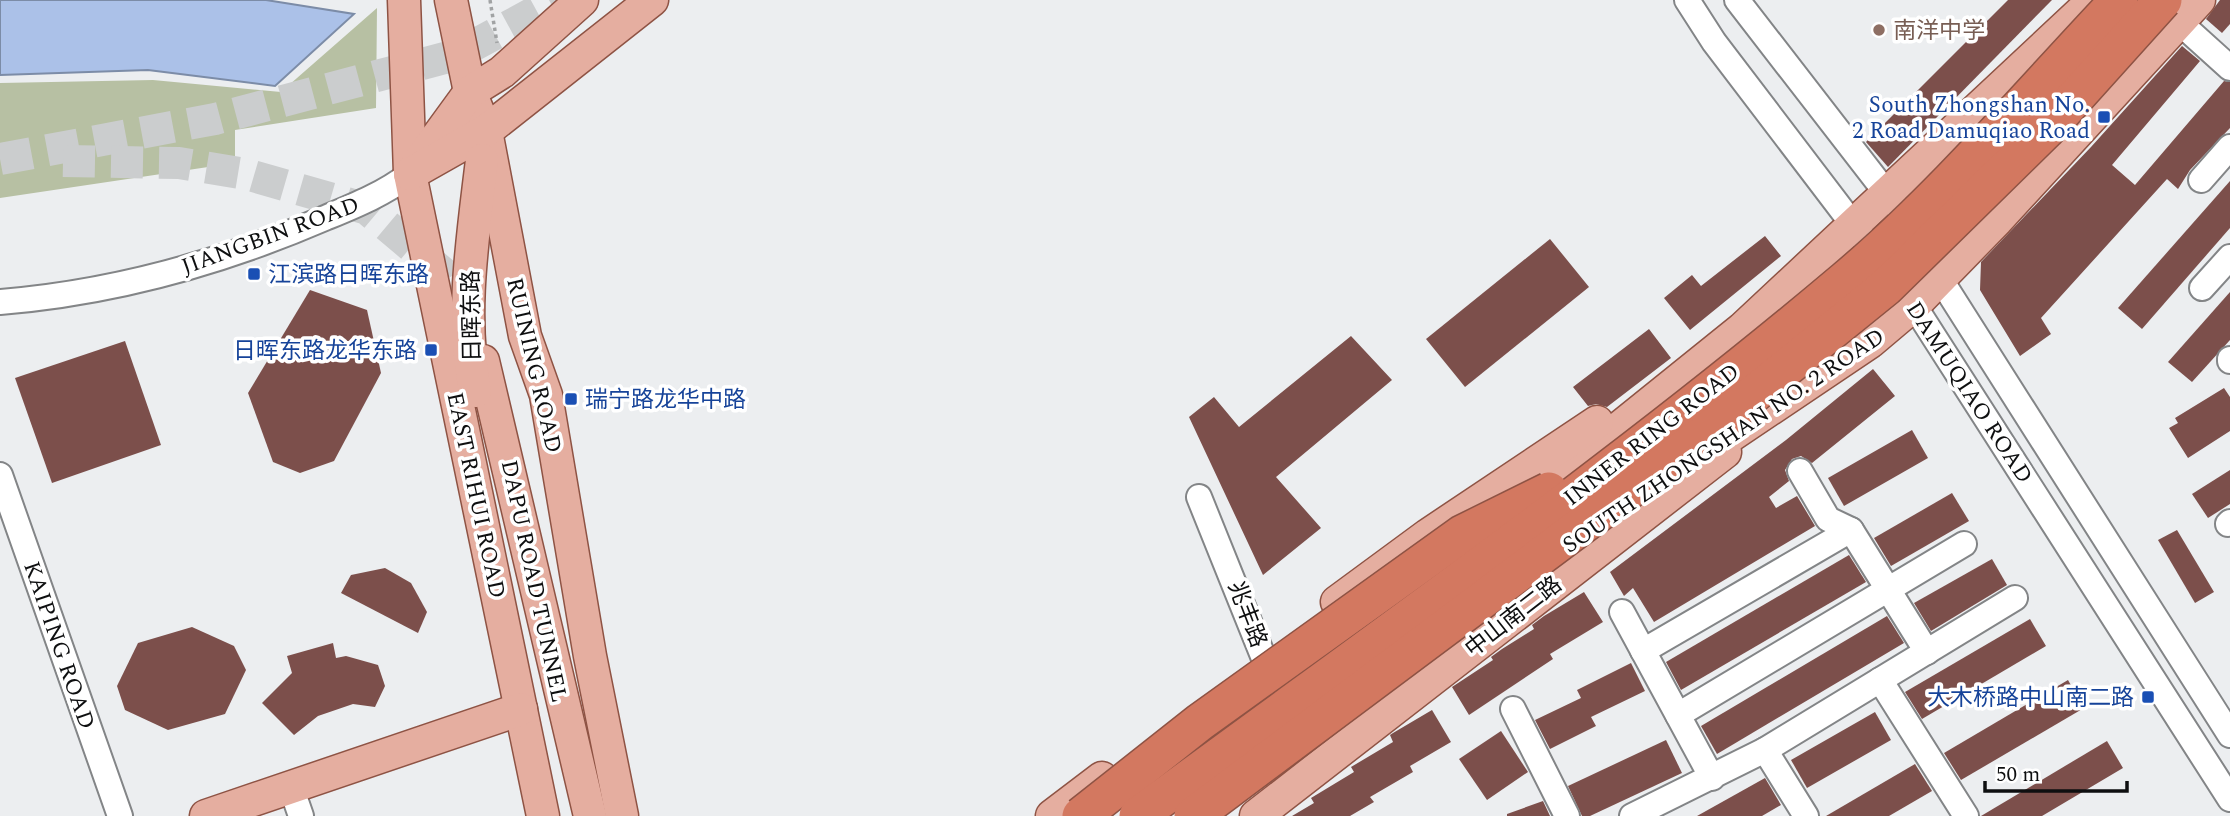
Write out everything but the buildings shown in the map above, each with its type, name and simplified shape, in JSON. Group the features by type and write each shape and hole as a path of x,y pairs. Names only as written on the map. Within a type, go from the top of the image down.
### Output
{"highway":[{"name":"INNER RING ROAD","path":"1192,816 1648,458 1915,215 2119,0"},
{"name":"INNER RING ROAD","path":"1138,816 1648,458 1886,287 2046,130 2180,7"},
{"path":"1081,816 1200,722 1462,534 1648,458"},
{"path":"1227,816 1461,640 1648,458"}],"main road":[{"path":"404,0 410,174"},
{"name":"RUINING ROAD","path":"451,0 470,92 486,131 525,336 546,395 590,656 622,816"},
{"path":"410,174 470,92 502,72 582,0"},
{"path":"410,174 486,131 652,0"},
{"path":"1105,816 1455,561 1742,329 2094,0"},
{"name":"SOUTH ZHONGSHAN NO. 2 ROAD","path":"1192,816 1368,675 1564,549 1870,342 1939,278 2180,7"},
{"name":"日晖东路","path":"486,131 468,278 469,359 534,677 522,709"},
{"name":"EAST RIHUI ROAD","path":"410,174 544,816"},
{"name":"日晖东路","path":"476,209 484,254 525,336"},
{"path":"1052,816 1428,535 1680,365 1742,329"},
{"name":"中山南二路","path":"1256,816 1870,342"},
{"name":"DAPU ROAD TUNNEL","path":"480,347 590,816"},
{"path":"206,816 296,802 522,709"}],"street":[{"name":"DAMUQIAO ROAD","path":"1687,0 1714,42 1914,304 2230,799"},
{"name":"DAMUQIAO ROAD","path":"1737,0 1889,192 1939,278 2230,736"},
{"path":"2180,7 2230,68"},
{"path":"2201,180 2230,147"},
{"name":"JIANGBIN ROAD","path":"0,302 138,280 209,260 324,219 394,187 410,174"},
{"path":"2203,288 2230,257"},
{"path":"1800,471 1828,519 1851,530 1927,652"},
{"name":"KAIPING ROAD","path":"0,475 120,816"},
{"name":"兆丰路","path":"1199,497 1263,656 1302,729"},
{"path":"1643,651 1851,530"},
{"path":"1678,715 1890,591 1964,544"},
{"path":"1632,816 1765,750 2015,598"},
{"path":"1622,612 1712,778"},
{"path":"1880,680 1966,816"},
{"path":"1513,709 1567,816"},
{"path":"1765,750 1806,816"}],"green space":[{"path":"377,8 376,108 235,130 235,163 0,198 0,83 153,80 281,92"}],"water":[{"path":"0,0 266,0 354,14 275,86 148,70 0,75"}],"tunnel":[{"path":"0,159 215,119 456,55 557,0"},
{"path":"63,161 179,163 246,174 367,209 442,272 473,333"}],"place":[{"name":"南洋中学","path":"1879,30"},
{"name":"South Zhongshan No. 2 Road Damuqiao Road","path":"2104,117"},
{"name":"江滨路日晖东路","path":"254,274"},
{"name":"日晖东路龙华东路","path":"431,350"},
{"name":"瑞宁路龙华中路","path":"571,399"},
{"name":"大木桥路中山南二路","path":"2148,697"}]}
